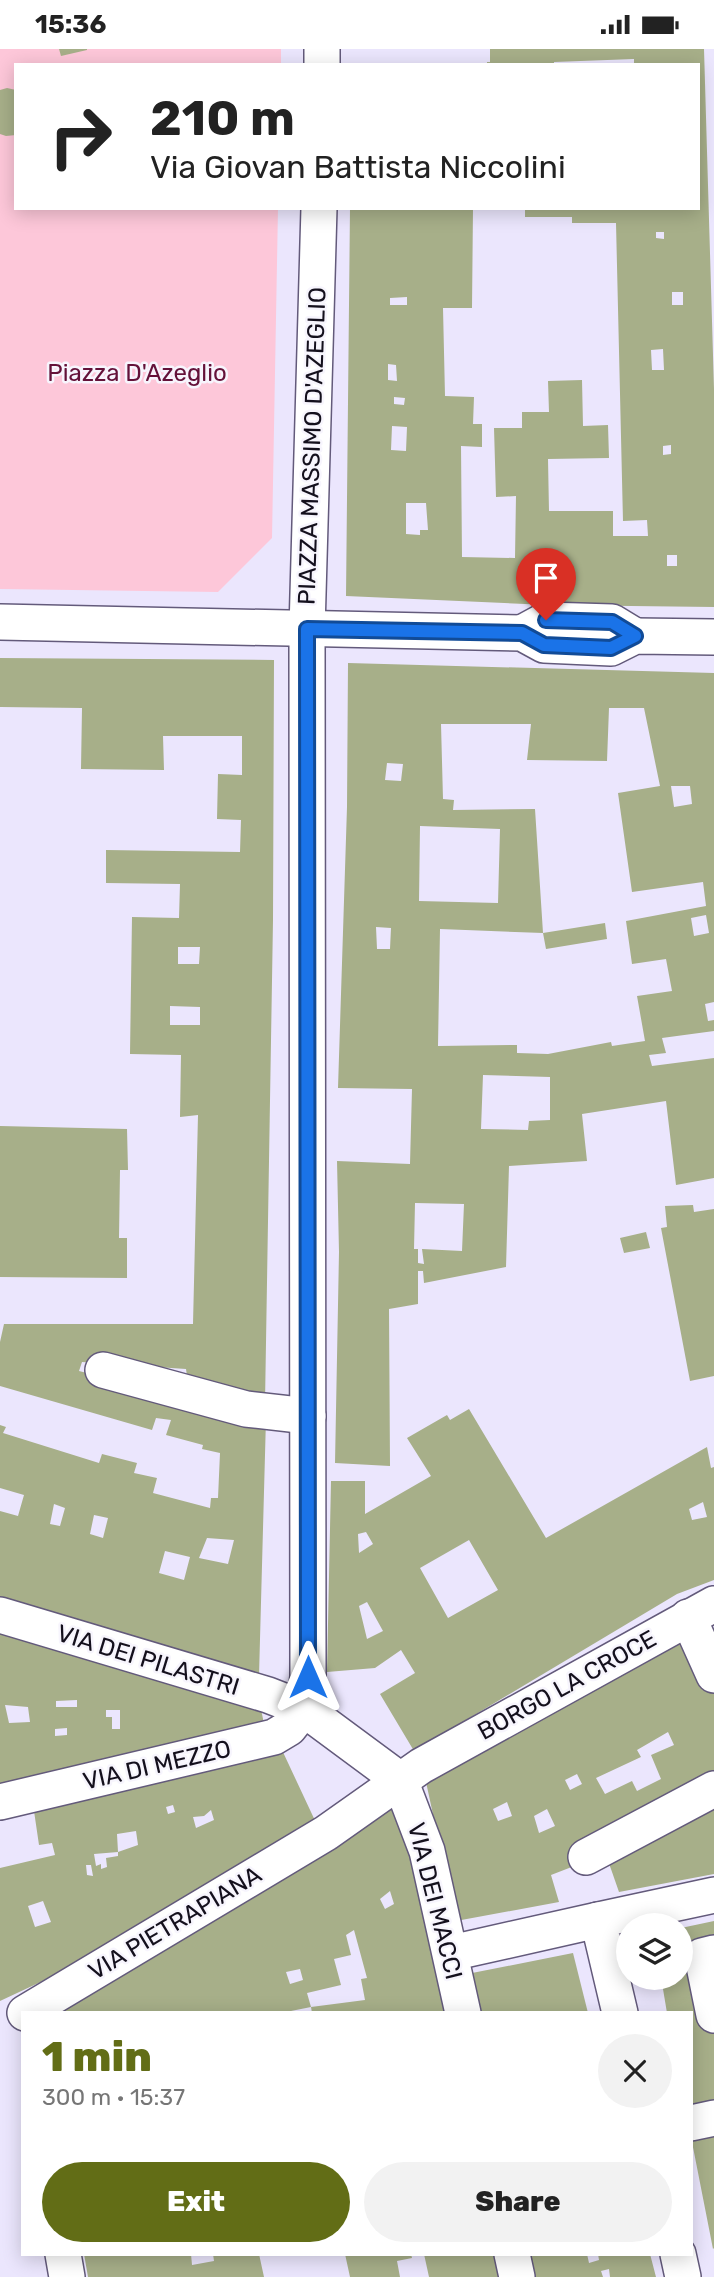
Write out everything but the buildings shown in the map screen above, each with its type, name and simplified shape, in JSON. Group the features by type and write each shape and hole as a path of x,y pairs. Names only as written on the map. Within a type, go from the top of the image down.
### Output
{"street":[{"name":"PIAZZA MASSIMO D'AZEGLIO","path":"0,622 307,629 319,210"},
{"path":"306,1693 307,629 522,633 544,645 611,648 635,636 714,637"},
{"path":"103,1370 246,1409 308,1416"},
{"path":"701,1611 714,1675"},
{"name":"BORGO LA CROCE","path":"326,1833 408,1779 701,1611"},
{"name":"VIA DEI PILASTRI","path":"0,1615 268,1695 306,1693 408,1779"},
{"name":"VIA DI MEZZO","path":"0,1803 274,1737 289,1728 306,1693"},
{"name":"VIA DEI MACCI","path":"408,1779 463,2011"},
{"path":"586,1857 714,1789"},
{"name":"VIA PIETRAPIANA","path":"31,2011 326,1833"},
{"path":"451,1953 714,1895"},
{"path":"598,1920 620,2011"},
{"path":"714,1954 702,1956 714,2015"},
{"path":"693,2123 714,2118"},
{"path":"63,2256 67,2277"},
{"path":"512,2256 517,2277"},
{"path":"678,2256 683,2277"}],"green space":[{"name":"Piazza D'Azeglio","path":"0,49 281,49 281,63 14,63 14,210 278,210 272,538 218,592 0,589"}],"route":[{"path":"308,1677 307,629 522,633 544,645 611,648 635,636 612,622 546,620"}]}
